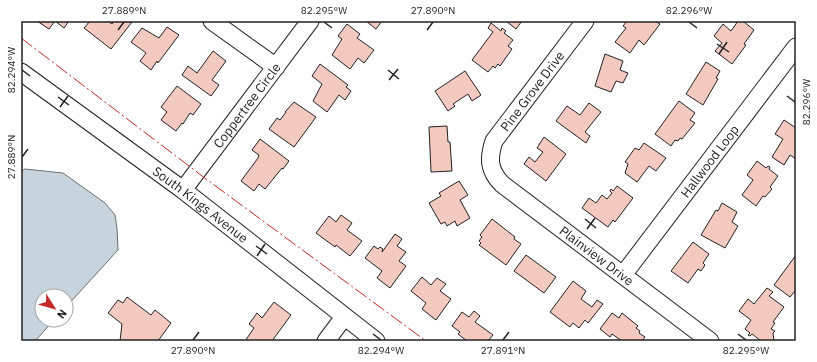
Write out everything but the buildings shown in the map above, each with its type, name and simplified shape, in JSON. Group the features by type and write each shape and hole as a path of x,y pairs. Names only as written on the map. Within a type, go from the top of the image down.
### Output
{"street":[{"path":"212,21 276,67"},
{"name":"Coppertree Circle","path":"183,190 310,21"},
{"name":"Pine Grove Drive","path":"490,165 491,151 494,141 585,21"},
{"name":"Hallwood Loop","path":"623,275 796,46"},
{"name":"South Kings Avenue","path":"21,72 183,190 376,341"},
{"name":"Plainview Drive","path":"490,165 492,173 502,184 710,341"},
{"path":"326,341 344,317"}],"shaded area":[{"path":"25,169 63,173 105,203 115,215 117,228 118,250 74,298 74,288 34,288 34,328 47,328 35,341 21,341 21,171"}],"power":[{"path":"21,38 206,179 426,341"}]}
